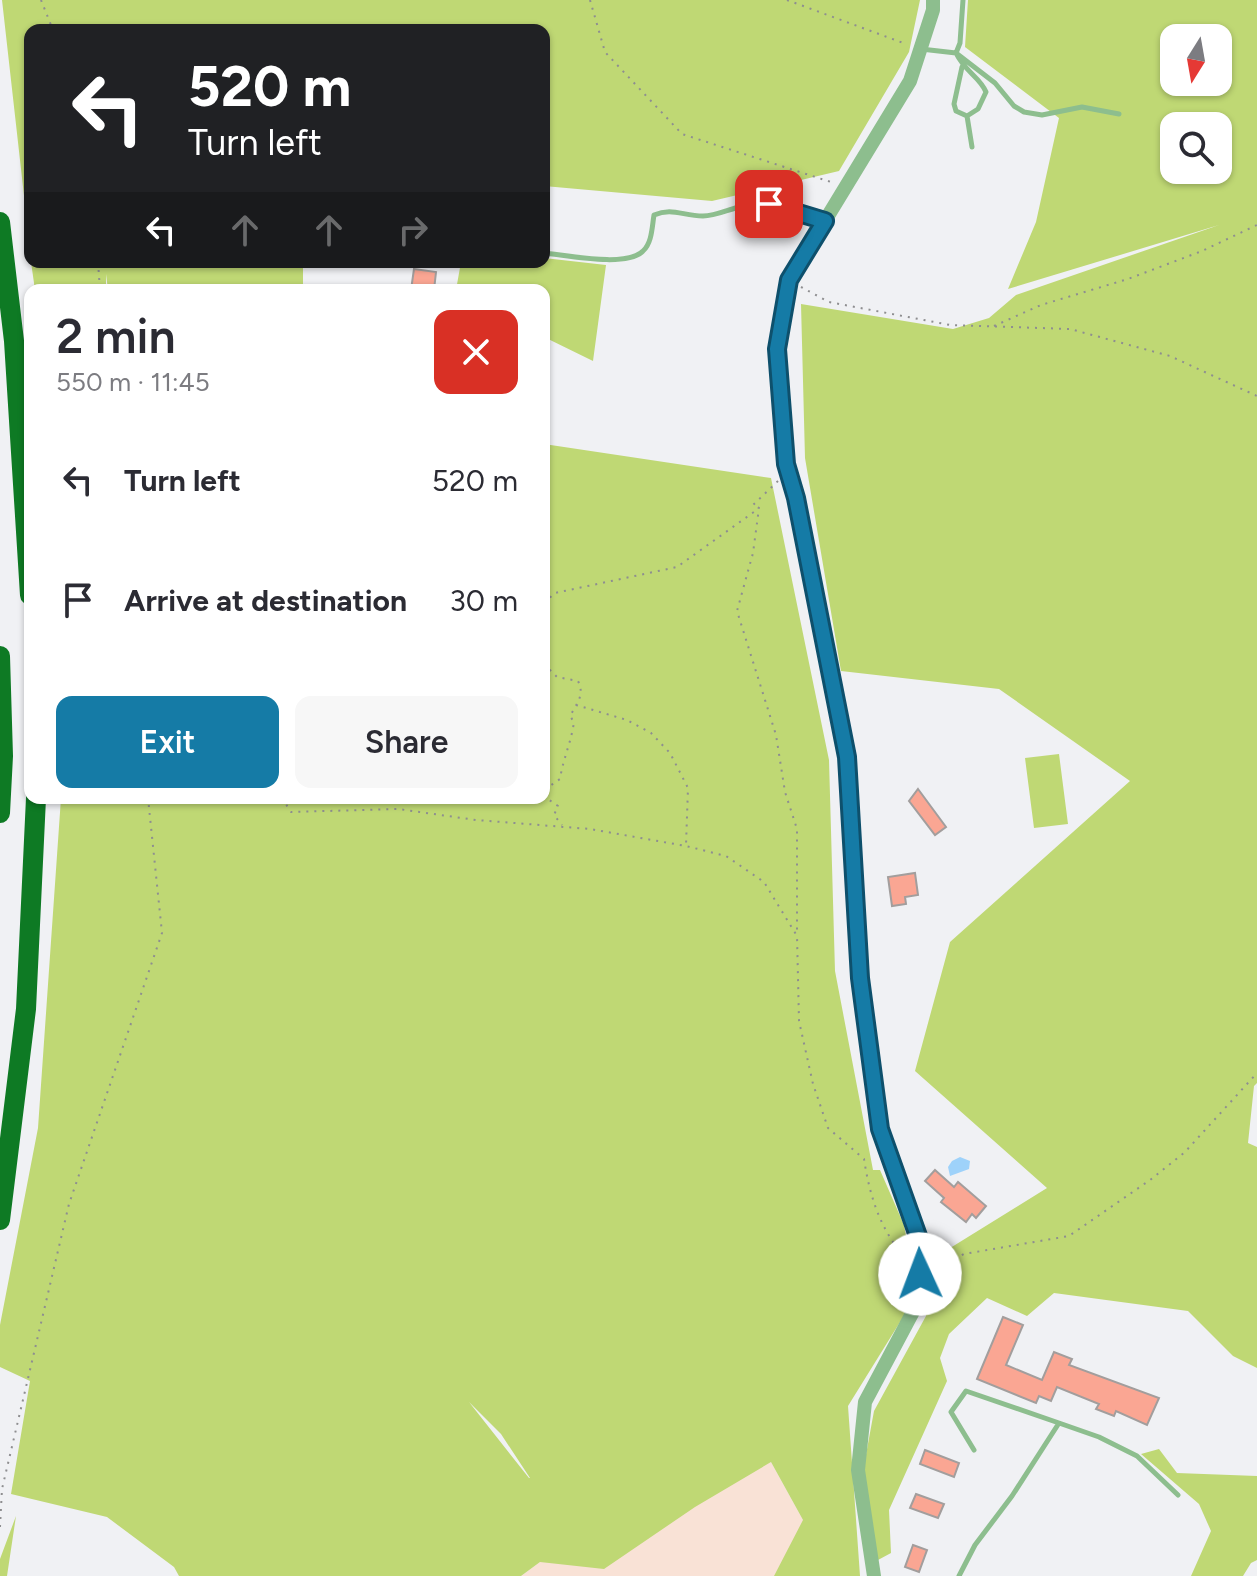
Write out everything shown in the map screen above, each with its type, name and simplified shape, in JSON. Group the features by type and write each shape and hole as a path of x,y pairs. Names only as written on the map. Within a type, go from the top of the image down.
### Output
{"highway":[{"path":"0,222 14,341 24,500"},
{"path":"0,656 3,756 0,813"},
{"path":"0,1220 26,1009 36,804"}],"street":[{"path":"874,1576 858,1470 865,1402 915,1308 923,1250 880,1129 860,978 847,757 796,498 786,464 777,349 789,280 910,81 933,10 933,0"}],"lane":[{"path":"963,0 960,43 956,53 962,67 983,84 986,92 978,109 967,116"},
{"path":"920,49 956,53 995,83 1014,106 1024,112 1042,115 1082,107 1119,114"},
{"path":"962,67 954,104 956,111 967,116"},
{"path":"967,116 972,147"},
{"path":"550,254 618,260 633,258 644,251 650,239 654,215 667,210 707,216 735,208 769,204 825,221"},
{"path":"974,1450 951,1412 966,1391 1099,1437 1137,1456 1178,1495"},
{"path":"959,1576 975,1545 1012,1496 1059,1423"}],"path":[{"path":"41,0 51,24"},
{"path":"590,0 605,52 682,134 846,186"},
{"path":"787,0 920,49"},
{"path":"993,327 1041,305 1128,279 1202,251 1257,225"},
{"path":"789,280 829,302 950,325 1070,329 1170,356 1257,396"},
{"path":"759,508 753,505 773,484"},
{"path":"759,508 753,553 737,611 776,735 785,792 797,829 799,1021 813,1084 828,1128 864,1159 869,1195 891,1243 919,1277 964,1254 1069,1236 1185,1152 1257,1073"},
{"path":"550,598 555,593 677,567 759,508"},
{"path":"550,670 557,677 578,681 582,689 580,700 570,716 574,722 571,745 564,754 560,779 550,786"},
{"path":"576,705 627,720 651,733 670,753 688,788 686,846"},
{"path":"550,800 558,806 554,815 564,827"},
{"path":"0,1527 2,1489 69,1204 162,933 149,804"},
{"path":"286,804 291,812 398,809 476,820 564,827 686,846 726,856 764,882 797,936"}],"shaded area":[{"path":"771,1462 803,1520 812,1576 521,1576 540,1562"}],"green space":[{"path":"2,0 920,0 909,52 839,171 712,201 550,187 550,24 24,24 24,196"},
{"path":"968,0 1257,0 1257,1083 1254,1086 1248,1143 1257,1147 1257,1368 1233,1356 1188,1311 1054,1293 1027,1316 987,1298 949,1334 940,1358 947,1381 889,1510 891,1553 878,1560 863,1471 874,1411 926,1316 934,1258 1047,1188 915,1071 950,942 1130,781 999,689 841,671 805,458 801,304 953,329 989,318 1016,295 1219,225 1008,289 1036,222 1059,118 965,47"},
{"path":"550,259 606,265 593,361 550,340 550,284 457,284 460,268 550,268"},
{"path":"32,268 303,268 303,284 107,284 106,274 106,284 34,284"},
{"path":"550,445 771,478 829,760 835,971 873,1170 880,1170 904,1225 913,1274 905,1314 848,1406 860,1576 774,1576 803,1520 771,1462 695,1507 604,1569 540,1562 521,1576 179,1576 174,1567 107,1517 11,1494 30,1381 0,1367 0,1325 38,1128 61,804 550,804","holes":["469,1402 501,1434 529,1478"]},
{"path":"1059,754 1068,824 1034,828 1025,758"},
{"path":"1159,1449 1177,1473 1257,1476 1257,1560 1251,1563 1243,1576 1191,1576 1211,1531 1199,1504 1141,1454"},
{"path":"16,1516 7,1576 0,1576 0,1559"}],"water":[{"path":"960,1157 970,1161 969,1169 950,1176 948,1167"}],"building":[{"path":"414,269 436,272 435,284 412,284"},
{"path":"918,789 946,827 935,835 909,801"},
{"path":"915,873 918,895 905,897 906,904 892,906 888,877"},
{"path":"935,1170 954,1187 958,1182 986,1206 976,1218 972,1214 966,1222 941,1202 944,1198 925,1181"},
{"path":"1003,1317 1023,1325 1006,1365 1042,1380 1054,1352 1072,1359 1069,1365 1159,1398 1147,1425 1116,1411 1114,1416 1096,1409 1099,1404 1057,1387 1051,1401 1039,1396 1036,1403 977,1379"},
{"path":"925,1450 959,1463 954,1477 920,1464"},
{"path":"916,1494 944,1504 938,1518 910,1508"},
{"path":"913,1545 927,1550 919,1572 905,1567"}],"route":[{"path":"769,204 825,221 789,280 777,349 786,464 796,498 847,757 860,978 880,1129 923,1250 920,1274"}]}
